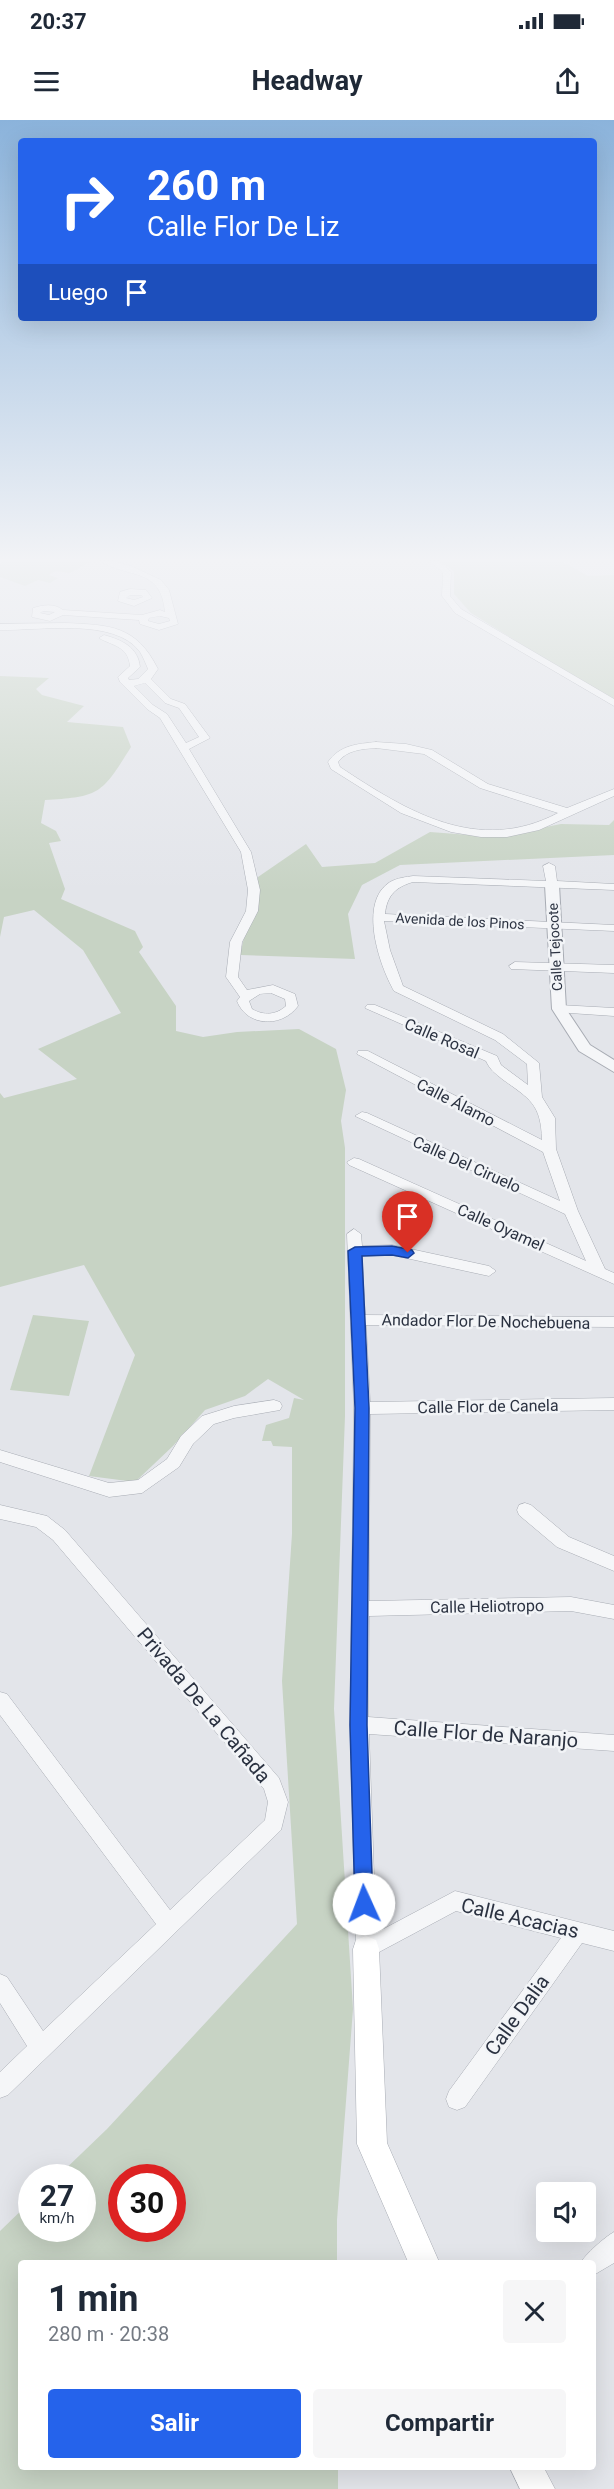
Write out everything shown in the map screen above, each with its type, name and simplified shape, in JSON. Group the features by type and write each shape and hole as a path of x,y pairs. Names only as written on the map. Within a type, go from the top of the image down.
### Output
{"main road":[{"path":"366,1949 372,2144 423,2260"},
{"path":"527,2470 538,2489"}],"street":[{"path":"129,672 123,676 125,682 150,707 164,716 246,852 254,890 252,911 236,942 232,977 246,997"},
{"path":"125,682 135,684 147,680 152,672"},
{"path":"560,672 614,704"},
{"path":"147,680 168,701 182,706 205,738 184,748"},
{"path":"150,707 168,701"},
{"path":"164,716 168,701"},
{"path":"568,812 482,785 433,755 410,747 350,748 336,755 333,762 336,769 394,806 425,821 459,831 493,834 524,831 544,824 614,792"},
{"name":"Calle Tejocote","path":"549,866 559,1009"},
{"path":"552,885 412,879 392,885 381,900 378,917 384,953 398,988 499,1037 533,1063 535,1097 548,1118 549,1149 571,1211 598,1270"},
{"name":"Calle Tejocote","path":"552,885 614,887"},
{"name":"Avenida de los Pinos","path":"378,917 614,928"},
{"path":"515,966 614,969"},
{"name":"Calle Rosal","path":"371,1008 492,1059 495,1067 535,1097"},
{"path":"559,1009 614,1012"},
{"path":"559,1009 584,1048 614,1066"},
{"name":"Calle Álamo","path":"363,1054 549,1149"},
{"name":"Calle Del Ciruelo","path":"362,1116 571,1211"},
{"name":"Calle Oyamel","path":"354,1162 614,1279"},
{"path":"366,1949 359,1725 362,1408 355,1243 489,1271"},
{"name":"Andador Flor De Nochebuena","path":"358,1320 614,1322"},
{"name":"Calle Flor de Canela","path":"362,1408 614,1404"},
{"path":"0,1456 109,1490 142,1486 173,1463 187,1440 208,1420 234,1412 274,1406"},
{"path":"525,1510 562,1542 614,1564"},
{"name":"Privada De La Cañada","path":"0,1512 41,1521 59,1535 272,1784 279,1802 274,1824 0,2087"},
{"name":"Calle Heliotropo","path":"360,1609 571,1604 614,1612"},
{"path":"0,1700 169,1925"},
{"name":"Calle Flor de Naranjo","path":"359,1725 614,1743"},
{"name":"Calle Acacias","path":"366,1949 455,1901 614,1941"},
{"name":"Calle Dalia","path":"457,2099 577,1932"},
{"path":"0,1984 40,2047"}],"green space":[{"path":"565,672 614,672 614,702"},
{"path":"0,676 49,678 36,689 42,695 84,706 67,722 123,727 131,747 106,783 89,794 45,800 41,823 56,831 61,841 49,843 65,889 61,899 135,931 143,947 139,952 176,1006 176,1031 203,1037 237,1032 299,1029 336,1049 346,1090 341,1121 345,1148 345,1416 334,1709 353,2009 337,2220 337,2260 18,2260 18,2470 338,2470 338,2489 0,2489 0,2231 18,2214 18,2242 96,2242 96,2164 71,2164 107,2129 297,1924 282,1681 292,1534 292,1447 273,1446 271,1441 262,1441 266,1425 289,1418 294,1398 304,1400 268,1379 245,1396 205,1410 173,1446 135,1482 89,1476 135,1355 84,1265 0,1287 0,1093 4,1098 77,1079 38,1049 121,1013 83,950 34,910 4,917 0,937"},
{"path":"614,820 614,855 400,865 362,885 348,914 355,959 240,955 244,938 257,913 258,877 306,844 322,867 375,863 430,832 496,837 561,824 609,825"},
{"path":"33,1315 89,1321 69,1396 10,1390"}],"route":[{"path":"364,1904 359,1725 362,1408 355,1251 392,1250 408,1253"}]}
